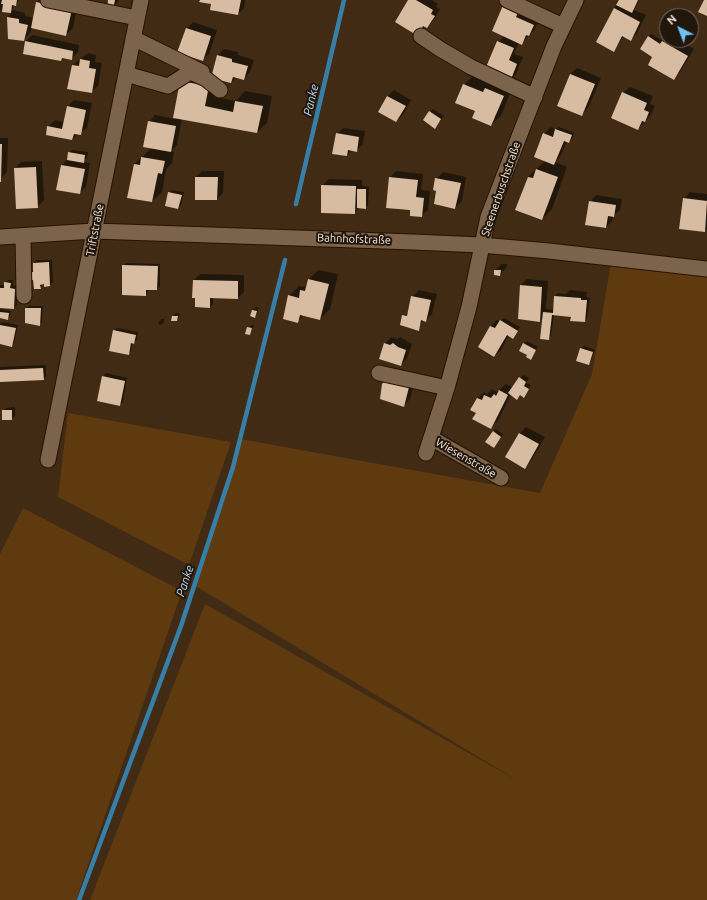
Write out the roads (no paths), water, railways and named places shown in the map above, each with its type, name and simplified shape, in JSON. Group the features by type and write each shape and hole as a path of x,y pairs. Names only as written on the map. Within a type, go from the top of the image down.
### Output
{"street":[{"path":"48,0 137,18"},
{"name":"Triftstraße","path":"48,460 141,0"},
{"path":"508,0 563,26"},
{"name":"Steenerbuschstraße","path":"426,453 447,388 469,307 488,217 534,97 563,26 576,0"},
{"path":"421,36 440,49 477,70 534,97"},
{"path":"133,38 204,72"},
{"path":"126,74 168,86 190,72 206,80 220,90"},
{"name":"Bahnhofstraße","path":"0,237 94,231 270,236 481,245 644,261 707,269"},
{"path":"23,236 24,296"},
{"path":"379,373 447,388"},
{"name":"Wiesenstraße","path":"431,438 501,478"}],"waterway":[{"name":"Panke","path":"296,204 344,0"},
{"name":"Panke","path":"79,900 181,626 233,467 285,260"}]}
